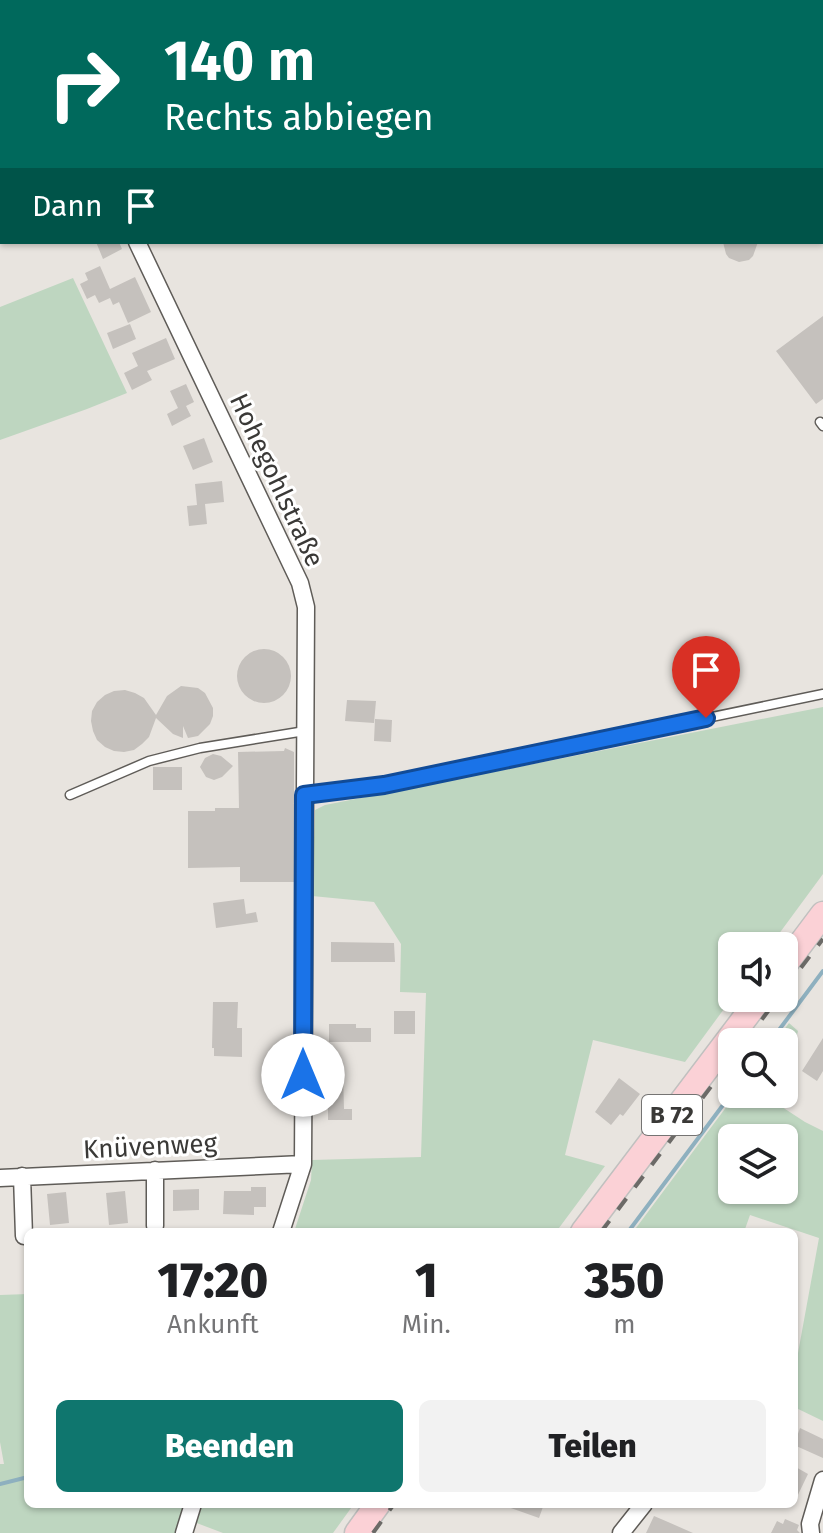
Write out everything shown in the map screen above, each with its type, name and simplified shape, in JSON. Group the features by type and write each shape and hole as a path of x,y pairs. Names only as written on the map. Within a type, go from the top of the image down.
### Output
{"main road":[{"path":"798,947 823,914"},
{"name":"B 72","path":"586,1228 749,1012"},
{"path":"357,1533 375,1508"}],"street":[{"name":"Hohegohlstraße","path":"138,244 300,583 306,607 303,1164 282,1228"},
{"name":"Knüvenweg","path":"0,1178 303,1164"},
{"path":"155,1170 155,1226"},
{"path":"22,1176 24,1236"},
{"path":"811,1533 810,1524 823,1480"},
{"path":"184,1533 192,1508"},
{"path":"621,1533 641,1508"}],"lane":[{"path":"304,795 384,785 823,694"},
{"path":"70,795 149,761 200,748 305,731"}],"green space":[{"path":"73,278 127,393 0,440 0,307"},
{"path":"823,707 823,874 780,932 718,932 718,1012 722,1012 685,1062 593,1040 565,1155 605,1166 559,1228 295,1228 311,1180 312,1160 421,1157 426,993 400,992 401,944 374,902 312,896 315,810 325,805"},
{"path":"726,1108 784,1108 823,1131 823,1421 798,1409 798,1353 819,1238 798,1231 798,1228 750,1215 745,1228 636,1228"},
{"path":"24,1294 24,1508 184,1508 177,1533 0,1533 0,1464 4,1464 0,1442 0,1295"},
{"path":"199,1508 351,1508 333,1533 223,1533 194,1522"}],"building":[{"path":"97,244 120,244 122,249 103,259"},
{"path":"724,244 757,244 749,260 739,262 726,254"},
{"path":"100,266 110,289 135,277 151,312 128,323 119,302 113,305 110,298 99,303 95,295 87,299 80,284 88,280 85,273"},
{"path":"823,316 823,399 816,404 776,351"},
{"path":"130,324 136,339 113,349 107,333"},
{"path":"166,338 175,359 147,371 152,380 132,390 124,373 138,366 132,353"},
{"path":"186,384 194,402 186,406 191,416 172,426 167,414 178,408 170,391"},
{"path":"204,438 213,462 193,470 183,446"},
{"path":"222,481 224,502 205,504 207,524 189,526 187,506 197,505 195,484"},
{"path":"264,649 283,657 291,676 283,695 264,703 245,695 237,676 245,657"},
{"path":"181,686 198,688 205,693 213,708 210,724 198,736 188,738 183,726 183,738 173,734 156,718 149,737 134,750 114,751 97,740 91,721 92,711 105,695 125,690 135,693 144,698 156,715 167,696"},
{"path":"347,700 376,701 374,723 345,721"},
{"path":"375,719 392,720 391,742 374,741"},
{"path":"285,748 294,752 294,882 240,882 240,867 188,868 188,811 239,808 238,752 284,751"},
{"path":"213,754 221,756 233,766 214,780 206,777 200,767 205,758"},
{"path":"153,767 182,767 182,790 153,790"},
{"path":"244,899 246,914 256,912 258,922 216,928 213,903"},
{"path":"331,942 394,943 395,962 331,962"},
{"path":"213,1002 238,1002 237,1028 242,1028 242,1057 214,1056"},
{"path":"394,1011 415,1011 415,1034 394,1034"},
{"path":"329,1024 356,1024 356,1028 371,1028 371,1042 329,1042"},
{"path":"823,1038 823,1071 817,1081 802,1071"},
{"path":"329,1073 343,1073 344,1109 352,1109 352,1120 328,1120 324,1088 329,1088"},
{"path":"619,1078 640,1094 623,1116 620,1114 611,1125 595,1112"},
{"path":"251,1187 266,1187 266,1207 254,1207 254,1215 223,1214 224,1191 251,1191"},
{"path":"199,1189 199,1210 173,1211 173,1190"},
{"path":"125,1191 128,1223 109,1225 106,1193"},
{"path":"66,1192 69,1223 50,1225 47,1194"},
{"path":"800,1428 823,1439 823,1458 798,1447"},
{"path":"798,1468 808,1474 798,1495"},
{"path":"511,1508 543,1508 539,1518"},
{"path":"654,1516 668,1522 693,1533 646,1533"},
{"path":"785,1519 799,1525 797,1530 800,1533 771,1533 777,1521 783,1524"}],"waterway":[{"path":"780,1028 823,971"},
{"path":"631,1228 721,1108"},
{"path":"0,1484 24,1478"}],"railway":[{"path":"798,972 823,939"},
{"path":"756,1028 768,1012"},
{"path":"604,1228 718,1077"},
{"path":"373,1533 391,1508"}],"route":[{"path":"303,1075 304,795 384,785 706,718"}]}
